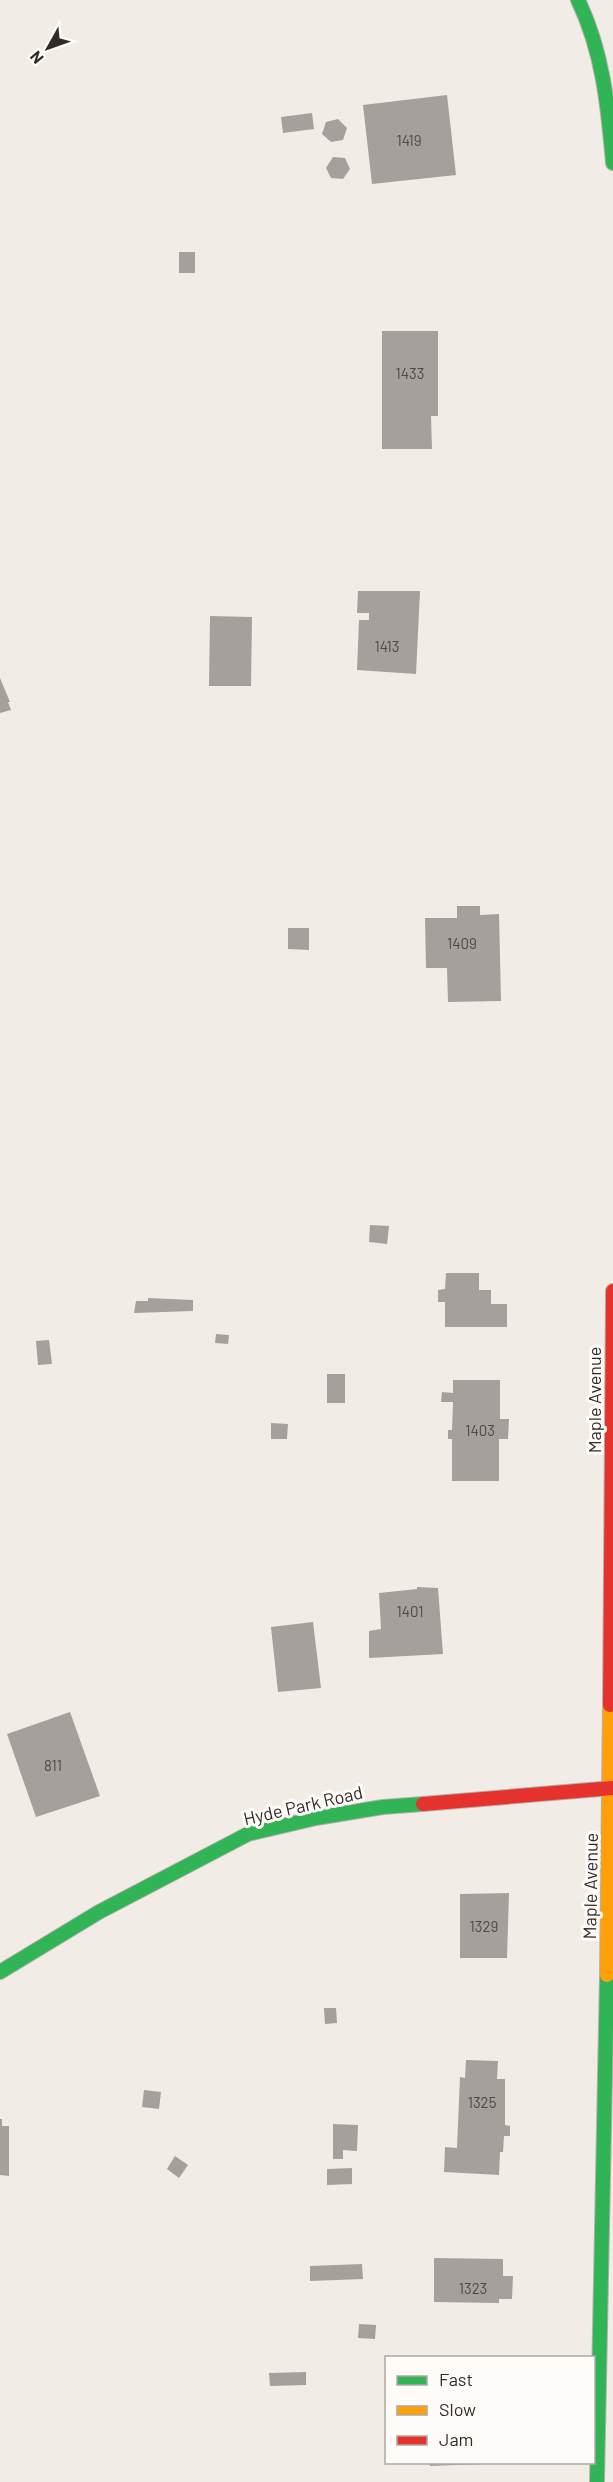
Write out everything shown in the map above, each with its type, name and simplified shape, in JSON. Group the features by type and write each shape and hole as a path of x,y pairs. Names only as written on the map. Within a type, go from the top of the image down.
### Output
{"street":[{"path":"578,0 601,55 613,163"},
{"name":"Maple Avenue","path":"597,2482 612,1788 613,1291"},
{"name":"Hyde Park Road","path":"0,1972 99,1912 248,1834 382,1806 612,1788"}],"building":[{"path":"447,95 456,175 372,184 363,105"},
{"path":"312,113 314,129 283,133 281,117"},
{"path":"338,119 347,128 343,140 331,142 322,134 326,122"},
{"path":"333,157 345,158 350,169 343,179 331,178 326,168"},
{"path":"179,252 195,252 195,273 179,273"},
{"path":"382,331 438,331 438,416 431,416 432,449 382,449"},
{"path":"358,591 420,591 416,674 357,670 359,620 369,620 369,613 357,613"},
{"path":"210,616 252,617 251,686 209,686"},
{"path":"0,678 11,710 0,713"},
{"path":"457,906 480,906 480,915 499,914 501,1001 448,1002 447,968 426,968 425,918 457,918"},
{"path":"288,928 309,928 309,950 288,949"},
{"path":"370,1225 389,1226 387,1244 369,1242"},
{"path":"446,1273 479,1273 479,1290 491,1290 491,1304 507,1304 507,1327 445,1327 445,1302 438,1302 438,1290 445,1289"},
{"path":"148,1298 193,1300 193,1311 134,1313 136,1301 148,1301"},
{"path":"216,1334 229,1335 228,1344 215,1343"},
{"path":"49,1340 52,1364 38,1365 36,1341"},
{"path":"327,1374 345,1374 345,1403 327,1403"},
{"path":"453,1380 500,1380 500,1419 509,1419 508,1439 499,1439 499,1481 452,1481 452,1439 448,1439 448,1430 452,1430 453,1402 441,1402 442,1392 453,1393"},
{"path":"271,1423 288,1424 287,1439 271,1439"},
{"path":"417,1587 438,1588 443,1654 369,1658 369,1631 381,1629 379,1593 417,1589"},
{"path":"313,1622 321,1688 278,1692 271,1627"},
{"path":"70,1712 100,1796 36,1817 7,1734"},
{"path":"509,1893 507,1958 460,1958 460,1894"},
{"path":"324,2008 336,2008 337,2023 325,2024"},
{"path":"466,2060 498,2061 497,2079 505,2079 505,2125 510,2126 510,2136 504,2136 503,2152 500,2152 499,2175 444,2172 445,2147 457,2148 460,2077 465,2078"},
{"path":"144,2090 161,2092 159,2109 142,2107"},
{"path":"0,2119 2,2119 2,2126 9,2126 9,2176 0,2175"},
{"path":"333,2124 358,2125 357,2151 343,2150 343,2159 333,2159"},
{"path":"175,2156 188,2165 179,2178 167,2169"},
{"path":"352,2168 352,2184 327,2185 327,2169"},
{"path":"434,2258 503,2259 503,2276 513,2276 512,2299 499,2299 499,2303 434,2302"},
{"path":"362,2264 363,2279 310,2281 310,2266"},
{"path":"359,2324 376,2325 375,2339 358,2338"},
{"path":"306,2372 306,2385 270,2386 269,2373"},
{"path":"430,2464 483,2464 430,2466"}],"traffic: fast":[{"path":"578,0 599,59 613,163"},
{"path":"0,1972 99,1912 248,1834 316,1818 383,1807 423,1804"},
{"path":"597,2482 607,1975"}],"traffic: slow":[{"path":"607,1975 610,1705"}],"traffic: jam":[{"path":"610,1705 613,1291"},
{"path":"423,1804 613,1788"}]}
